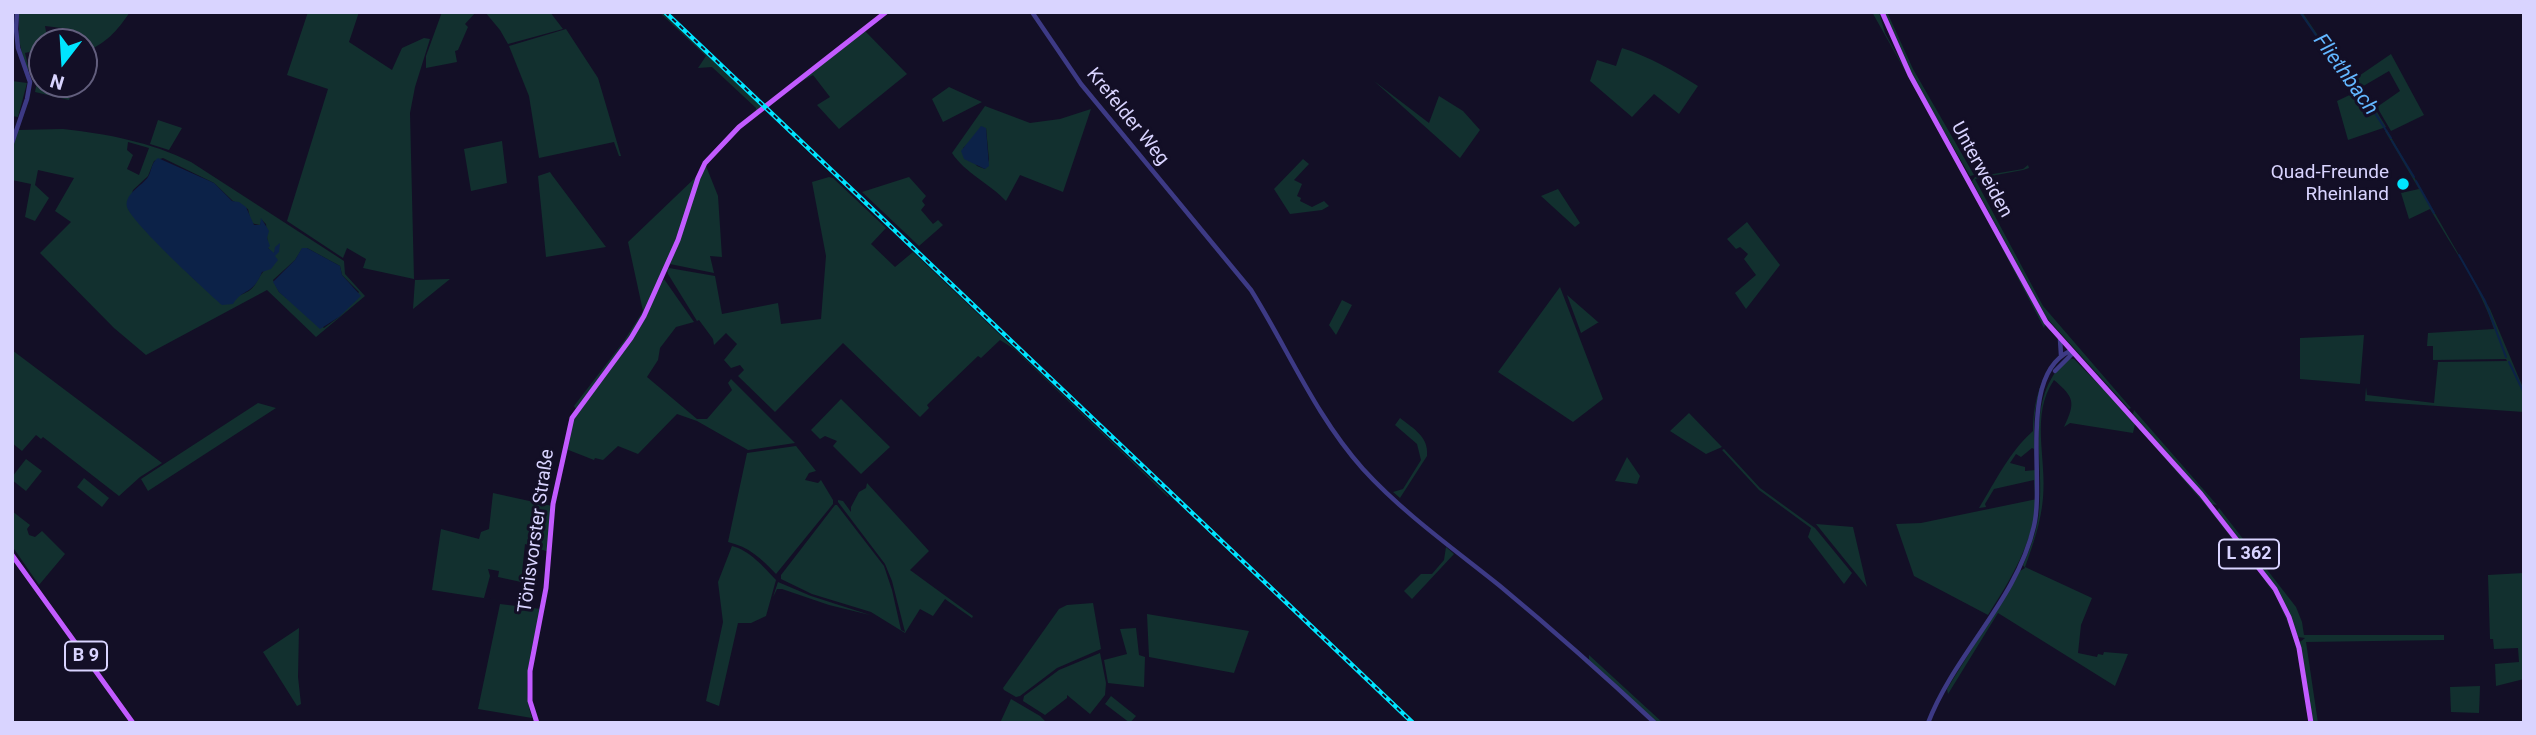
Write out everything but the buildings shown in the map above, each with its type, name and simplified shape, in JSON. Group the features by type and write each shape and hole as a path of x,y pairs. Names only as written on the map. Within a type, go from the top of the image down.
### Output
{"main road":[{"name":"Tönisvorster Straße","path":"537,723 530,701 530,671 546,588 553,504 570,421 644,316 678,240 703,166 726,139 886,12"},
{"name":"Unterweiden","path":"1882,12 1919,92 2035,303 2071,352 2213,508 2275,589 2289,617 2299,648 2311,723"},
{"name":"B 9","path":"12,555 133,723"}],"street":[{"path":"12,144 30,82 18,48 17,12"},
{"name":"Krefelder Weg","path":"1032,12 1081,84 1251,290 1274,326 1301,382 1364,469 1396,501 1587,660 1656,723"},
{"path":"1928,723 1943,691 2010,585 2025,556 2035,524 2038,499 2036,420 2046,382 2060,357 2060,339"},
{"path":"2060,357 2071,352"},
{"path":"2046,382 2071,352"}],"green space":[{"path":"19,12 130,12 110,36 98,45 98,28 28,28 26,71 19,40"},
{"path":"308,12 359,12 349,42 392,70 402,48 424,38 430,39 410,113 414,279 363,268 366,259 347,248 343,258 287,221 328,89 287,75"},
{"path":"442,12 476,12 465,24 468,27 458,50 455,51 457,62 426,68 426,56"},
{"path":"485,12 550,12 563,29 508,44"},
{"path":"659,12 663,12 762,106 756,111 756,108 712,67 698,68 706,56"},
{"path":"1872,12 1879,12 1885,33 1926,107"},
{"path":"1884,12 1887,12 1913,69 1974,175 1970,176 1913,78"},
{"path":"2299,12 2302,12 2347,78 2377,112 2386,127 2348,140 2337,101 2356,92"},
{"path":"566,29 598,78 621,156 614,142 539,158 529,96 509,46"},
{"path":"865,31 907,74 839,129 817,105 830,97 813,75 793,86"},
{"path":"1622,48 1662,65 1698,86 1679,114 1654,94 1632,117 1590,81 1597,60 1616,66"},
{"path":"2391,54 2424,115 2391,131 2377,107 2400,91 2389,71 2360,88 2353,80"},
{"path":"12,81 27,83 18,117 12,116"},
{"path":"1374,81 1429,123 1439,96 1463,111 1480,130 1460,158"},
{"path":"949,87 982,102 943,122 932,99"},
{"path":"985,106 1030,123 1060,119 1091,109 1063,192 1020,175 1006,201 952,153","holes":["986,128 989,160 985,169 977,166 963,148"]},
{"path":"1926,107 1965,177 1988,221"},
{"path":"158,120 182,128 169,150 150,144"},
{"path":"63,129 112,136 160,149 191,162 344,261 345,274 365,296 316,337 267,290 146,355 114,328 40,253 71,222 55,211 74,178 38,170 35,185 49,198 35,221 25,217 31,184 12,180 12,148 18,130","holes":["128,142 149,148 139,175 127,169 133,155 127,150","163,158 214,183 233,201 248,209 251,223 260,225 262,220 266,224 268,248 274,254 249,291 238,296 195,280 128,209 133,190 148,176 154,161","307,248 340,266 342,275 359,292 339,317 324,328 279,292 273,280 295,260 302,249"]},
{"path":"2387,130 2490,309 2524,390 2524,412 2365,401 2366,387 2367,395 2434,403 2438,362 2507,361 2433,360 2433,346 2427,346 2428,333 2494,329 2474,282 2430,209 2409,219 2401,193 2419,189 2385,131"},
{"path":"502,141 507,183 471,191 464,149"},
{"path":"1303,159 1309,164 1294,180 1302,184 1297,196 1301,198 1300,201 1312,207 1324,201 1329,206 1322,210 1290,214 1274,189"},
{"path":"2028,165 2029,168 2023,170 1975,179 2043,306 2131,408 2129,409 2045,316 1972,181 1975,177 2023,169"},
{"path":"706,166 718,196 722,257 710,256 714,273 670,264"},
{"path":"550,172 606,247 546,257 538,176"},
{"path":"697,176 678,237 639,323 576,409 574,406 624,341 643,311 628,242"},
{"path":"829,177 886,228 871,244 895,267 913,252 1169,496 1014,349 1000,340 981,358 978,356 927,405 929,408 920,417 843,343 775,412 738,376 744,370 740,365 731,368 724,360 737,344 726,333 714,345 713,339 699,320 697,321 667,270 669,268 715,276 722,314 778,303 781,324 821,319 826,256 812,182"},
{"path":"909,177 926,196 921,210 933,224 938,220 943,225 919,246 862,192"},
{"path":"1558,189 1580,223 1575,227 1541,196"},
{"path":"1988,221 2045,325 2044,328"},
{"path":"1747,222 1780,265 1746,309 1735,293 1756,275 1744,259 1748,254 1740,247 1736,249 1727,239"},
{"path":"450,279 413,309 415,280"},
{"path":"664,279 694,322 676,327 660,348 658,360 647,377 697,419 707,419 732,390 728,383 731,379 795,443 748,450 697,421 677,414 638,454 618,446 603,460 594,460 566,449 572,422 611,368"},
{"path":"1560,287 1603,399 1573,422 1498,372"},
{"path":"1567,295 1598,322 1599,322 1581,333"},
{"path":"1342,300 1352,305 1336,335 1329,325"},
{"path":"2364,335 2360,384 2300,379 2300,338"},
{"path":"12,350 162,463 140,477 119,496 43,437 41,439 36,435 22,451 12,443"},
{"path":"2068,358 2074,359 2135,423 2175,468 2250,558 2276,597 2203,502 2135,424 2133,433 2070,423 2064,427 2071,400 2054,380 2047,393 2041,422 2044,483 2042,507 2036,533 2025,567 2092,598 2081,625 2078,653 2097,657 2104,652 2128,654 2115,686 1998,613 1948,694 1947,689 2020,571 2025,568 2023,565 2033,540 2039,513 2040,412 2045,392"},
{"path":"2055,360 2037,401 2034,436 2036,468 2032,448 2021,457 2016,454 2010,463 2025,467 2025,471 2036,470 2037,495 2035,497 2034,480 1994,489 1985,504 1986,507 1979,508 2010,457 2033,431 2034,412 2038,394 2045,376"},
{"path":"841,399 890,447 861,474 833,446 837,441 825,436 820,439 811,430"},
{"path":"258,403 276,408 148,491 141,479"},
{"path":"2134,410 2217,505 2211,504 2133,414"},
{"path":"1689,413 1722,447 1706,454 1670,431"},
{"path":"1400,418 1423,439 1427,456 1400,498 1393,492 1403,489 1421,460 1417,444 1395,425"},
{"path":"796,446 816,471 809,473 805,480 818,483 821,480 833,504 776,574 754,554 728,542 747,453"},
{"path":"1724,449 1760,488 1815,528 1852,573 1844,584 1808,537 1811,528 1759,490 1722,450"},
{"path":"1627,457 1640,476 1637,484 1615,481"},
{"path":"26,459 42,471 26,491 12,480 12,477"},
{"path":"84,478 109,498 102,507 77,487"},
{"path":"867,483 929,551 910,570 973,616 972,618 945,599 933,616 920,609 905,633 871,612 812,594 781,579 781,575 837,505 884,566 901,630 905,632 885,564 838,502 843,501 851,512 859,492 866,488"},
{"path":"493,493 552,506 549,552 525,544 521,582 498,577 499,571 488,569 490,576 484,598 509,602 432,590 441,529 479,539 481,532 489,529"},
{"path":"2037,499 2026,546 2013,574 1988,615 1914,576 1896,524 1921,523"},
{"path":"2219,508 2296,607 2304,635 2444,635 2444,640 2306,642 2318,723 2313,723 2300,642 2305,638 2298,637 2286,606 2217,511"},
{"path":"12,511 30,525 27,529 29,535 35,537 42,531 65,554 39,585 12,546"},
{"path":"1816,524 1853,527 1867,587"},
{"path":"732,546 750,555 776,580 766,616 751,623 738,623 719,706 706,701 723,622 718,582"},
{"path":"1446,547 1454,554 1412,599 1404,591 1421,574 1432,574 1444,560"},
{"path":"2524,573 2524,679 2496,686 2495,664 2519,662 2518,648 2494,649 2493,639 2490,639 2488,575"},
{"path":"778,582 870,615 782,589 777,589 773,597"},
{"path":"1093,603 1101,649 1057,668 1020,696 1016,697 1004,690 1059,609 1067,605"},
{"path":"500,604 541,609 527,677 532,718 478,709"},
{"path":"1147,614 1249,631 1234,673 1149,657"},
{"path":"299,628 298,677 301,704 297,706 263,652"},
{"path":"1136,628 1139,655 1145,657 1144,687 1108,683 1104,660 1127,654 1120,629"},
{"path":"1100,653 1106,683 1105,695 1090,714 1067,695 1067,698 1045,715 1023,701 1024,696 1059,670"},
{"path":"1589,655 1663,723 1658,723 1589,661"},
{"path":"2480,686 2479,713 2451,712 2450,687"},
{"path":"1111,696 1136,716 1130,723 1105,704"},
{"path":"1011,699 1040,716 1047,723 1000,723"}],"water":[{"path":"981,126 986,128 989,166 985,169 964,159 961,151"},
{"path":"158,158 214,183 232,201 246,207 254,225 260,225 261,218 269,231 268,248 274,253 275,247 280,243 279,252 275,256 278,260 271,269 262,272 252,288 240,295 233,304 222,305 213,297 155,241 127,207 128,198 148,177"},
{"path":"302,248 307,248 340,266 342,275 361,296 339,317 320,329 279,292 273,282 295,260"}],"waterway":[{"name":"Fliethbach","path":"2300,12 2391,138"},
{"name":"Fliethbach","path":"2392,141 2414,177"},
{"name":"Fliethbach","path":"2416,181 2434,213"},
{"name":"Fliethbach","path":"2459,255 2485,301 2506,357"},
{"name":"Fliethbach","path":"2509,362 2524,393"}],"railway":[{"path":"665,12 1413,723"}],"place":[{"name":"Quad-Freunde Rheinland","path":"2403,184"}]}
